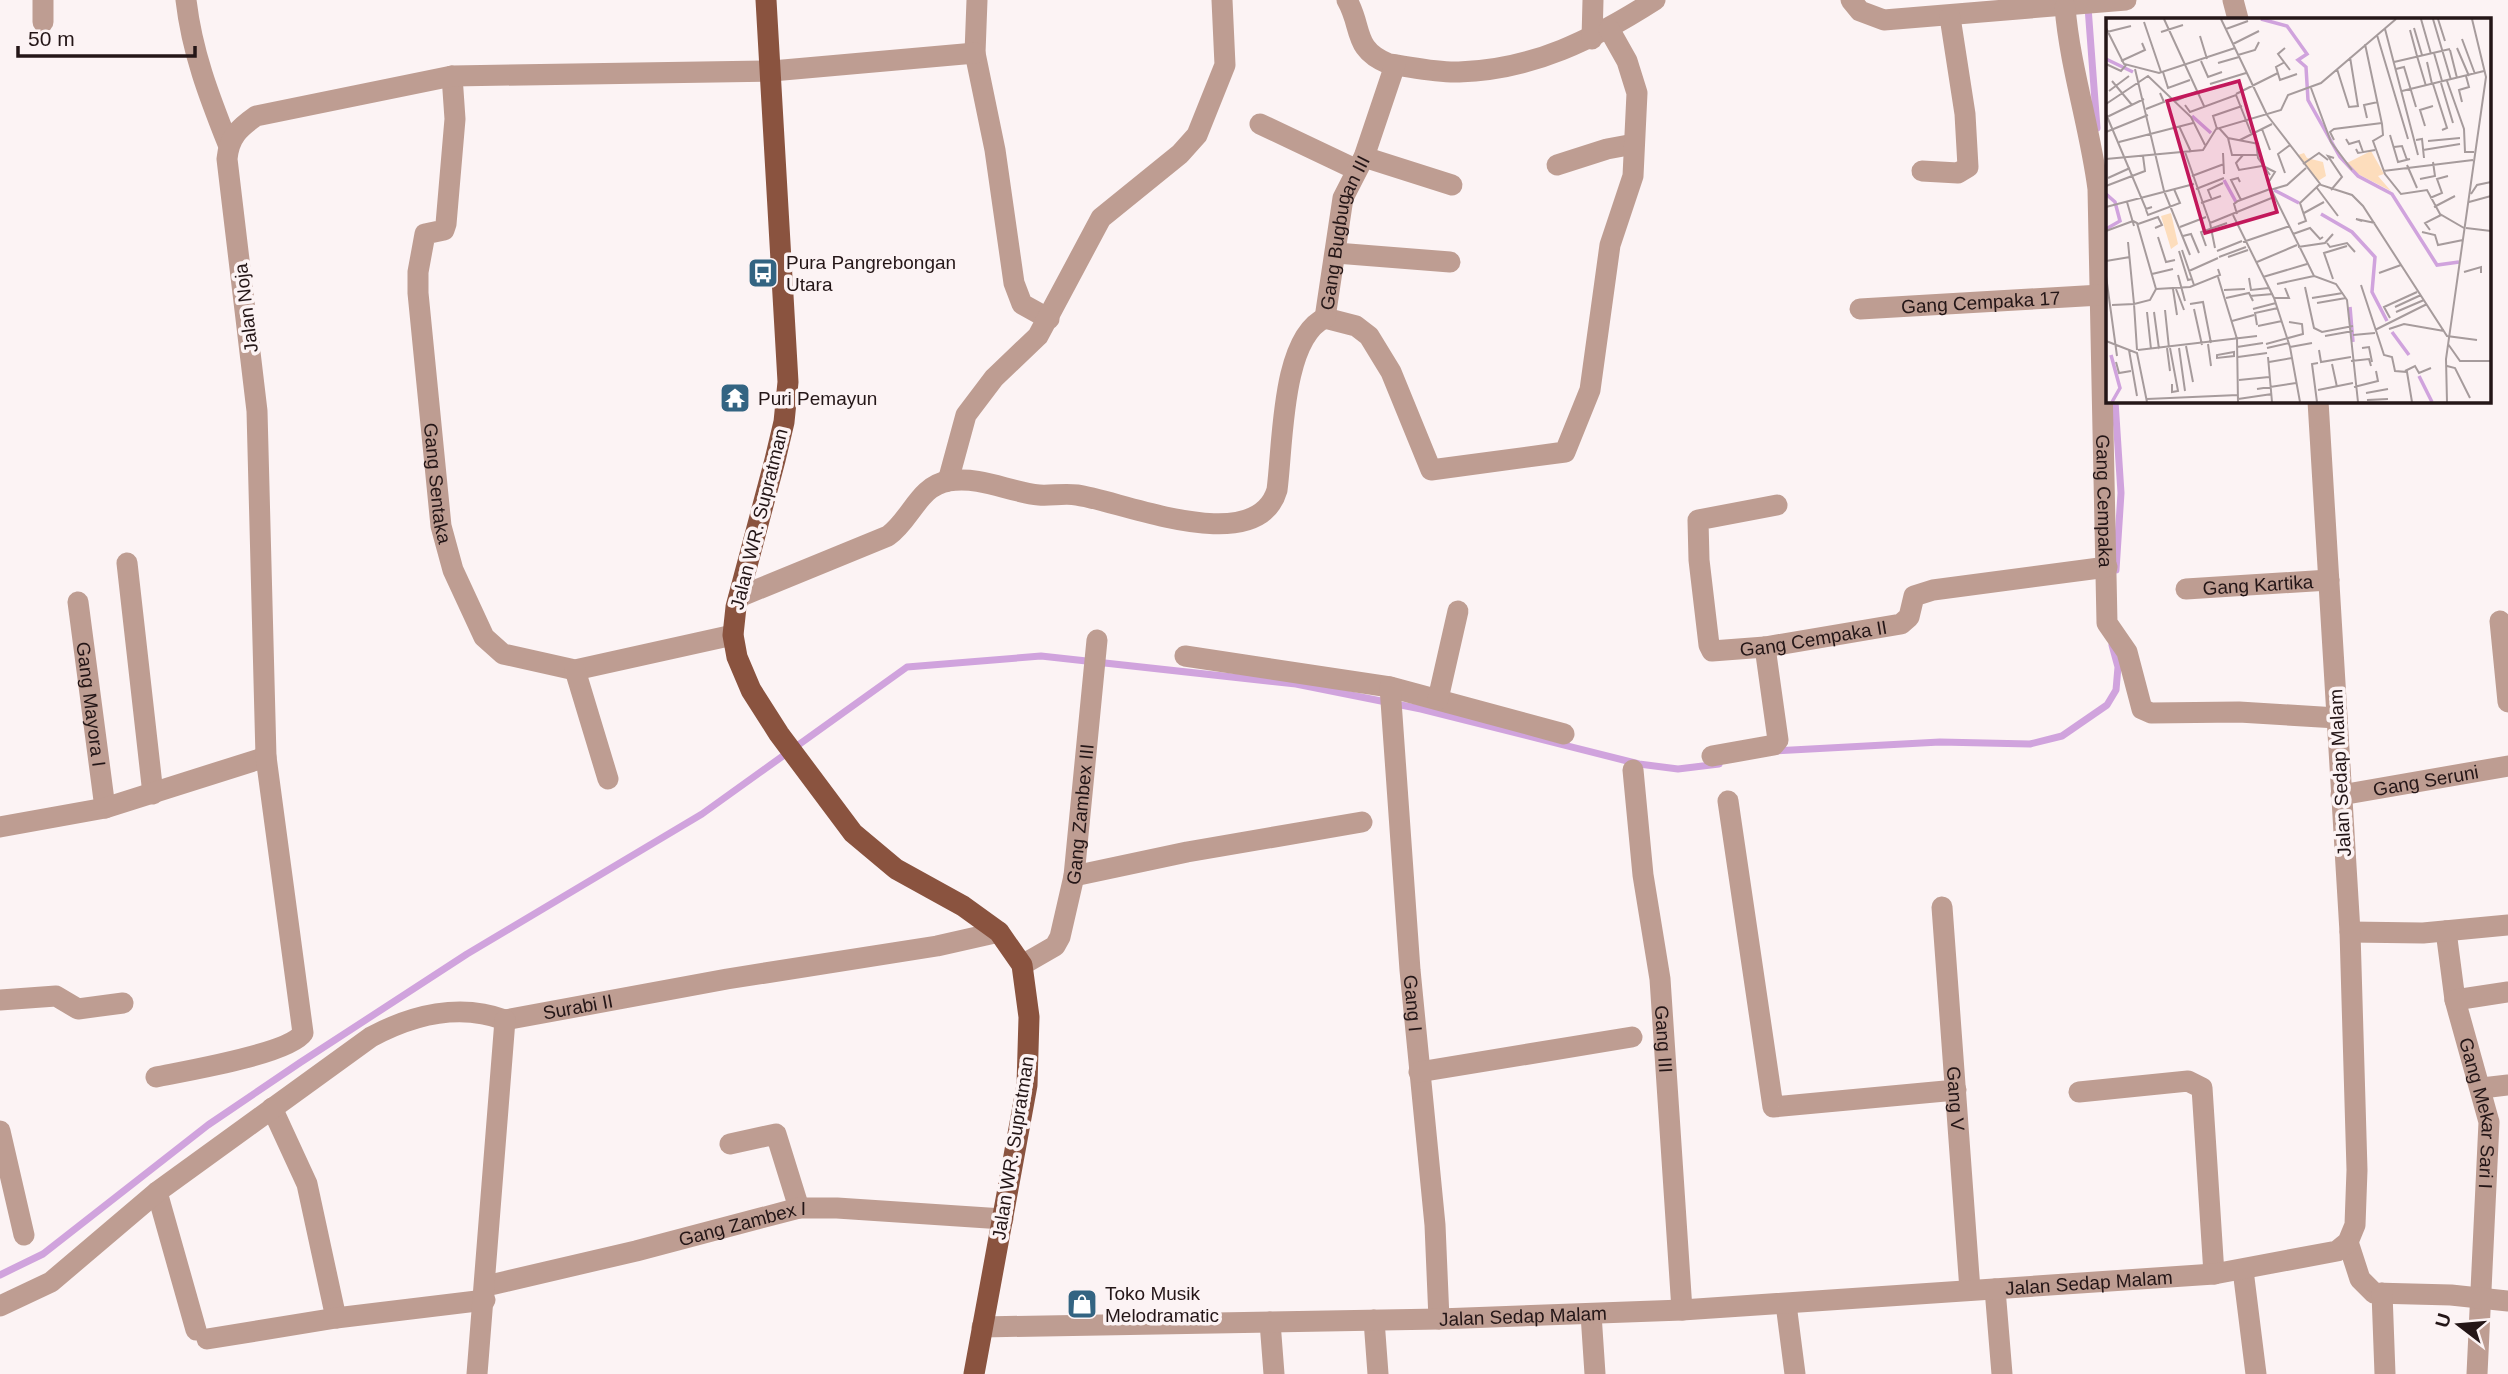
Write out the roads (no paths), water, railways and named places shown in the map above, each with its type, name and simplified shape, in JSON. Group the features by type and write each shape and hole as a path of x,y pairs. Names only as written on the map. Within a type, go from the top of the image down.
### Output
{"main road":[{"name":"Jalan WR. Supratman","path":"766,0 772,71 786,402 771,481 738,597 733,635 737,657 751,690 779,734 863,844 918,884 963,906 999,932 1022,965 1028,991 1029,1065 974,1374"}],"street":[{"path":"43,0 43,22"},
{"name":"Jalan Noja","path":"156,1077 276,1049 299,1040 303,1033 266,757 257,411 227,159 228,144 190,38 186,0"},
{"path":"977,0 975,53 995,150 1016,295 1022,304 1049,319"},
{"path":"738,597 888,536 903,524 922,494 948,481 967,415 995,378 1027,349 1049,319 1105,212 1180,154 1201,127 1225,65 1222,0"},
{"path":"1347,0 1360,41 1378,60 1395,65 1458,72 1488,69 1551,55 1601,34 1655,0"},
{"path":"1325,318 1362,329 1377,347 1391,372 1425,463 1431,470 1564,452 1590,390 1595,368 1606,270 1615,225 1631,184 1634,144 1637,93 1635,80 1601,34 1593,0"},
{"path":"1851,0 1860,11 1884,20 1950,17 2126,0"},
{"path":"2233,0 2238,18"},
{"name":"Gang Cempaka","path":"2078,4 2067,33 2090,131 2098,189 2107,567 2115,634 2127,652 2138,699 2142,709 2151,713 2218,711 2337,718"},
{"path":"1922,171 1958,173 1968,167 1965,114 1950,17"},
{"path":"228,144 243,125 256,116 452,76 772,71 975,53"},
{"name":"Gang Bugbugan III","path":"948,481 981,481 1037,495 1076,495 1137,512 1219,523 1243,522 1266,511 1273,504 1294,361 1306,331 1325,318 1343,198 1360,163 1395,65"},
{"name":"Gang Sentaka","path":"452,76 455,119 446,225 444,230 425,234 418,272 427,408 441,526 453,570 484,637 503,654 575,670 733,635"},
{"path":"213,104 256,116"},
{"path":"1260,124 1360,163 1452,185"},
{"path":"1557,165 1606,149 1634,144"},
{"path":"1336,253 1450,262"},
{"name":"Gang Cempaka 17","path":"1860,309 2101,295"},
{"name":"Jalan Sedap Malam","path":"982,1326 1439,1319 1786,1304 2214,1274 2327,1255 2348,1242 2355,1226 2357,1208 2350,932 2318,402"},
{"name":"Gang Cempaka II","path":"1777,505 1703,516 1696,524 1710,648 1717,652 1765,647 1901,624 1909,617 1912,600 1921,593 2107,567"},
{"path":"127,563 153,793"},
{"name":"Gang Kartika","path":"2186,589 2329,580"},
{"name":"Gang Mayora I","path":"78,602 105,808"},
{"path":"1438,699 1458,611"},
{"path":"2500,621 2508,702"},
{"path":"1712,756 1774,745 1778,740 1765,647"},
{"name":"Gang Zambex III","path":"1022,965 1055,946 1060,937 1074,876 1095,652"},
{"path":"1185,656 1390,696 1438,699 1564,734"},
{"path":"575,670 608,779"},
{"name":"Gang I","path":"1390,696 1419,1072 1435,1225 1439,1319"},
{"path":"0,827 105,808 266,757"},
{"name":"Gang Seruni","path":"2341,795 2508,766"},
{"name":"Gang III","path":"1633,770 1643,875 1660,979 1682,1310"},
{"path":"1728,801 1773,1107 1956,1090"},
{"path":"1074,876 1187,852 1362,822"},
{"name":"Gang V","path":"1942,906 1970,1290"},
{"path":"2350,932 2446,931 2508,925"},
{"name":"Gang Mekar Sari I","path":"2446,931 2455,1000 2482,1088 2489,1132 2477,1374"},
{"name":"Surabi II","path":"505,1020 727,979 937,946 999,932"},
{"path":"2455,1000 2508,992"},
{"path":"0,1000 56,996 78,1009 122,1003"},
{"path":"0,1306 51,1282 157,1192 370,1037 391,1027 456,1010 478,1011 505,1020 500,1055 485,1293 477,1374"},
{"path":"1419,1072 1632,1037"},
{"path":"2079,1092 2188,1081 2202,1088 2214,1274"},
{"path":"2482,1088 2508,1085"},
{"path":"272,1108 307,1184 337,1318"},
{"path":"0,1131 24,1235"},
{"path":"730,1144 776,1134 799,1208"},
{"name":"Gang Zambex I","path":"157,1192 202,1335 337,1318 485,1293 799,1208 1003,1219"},
{"path":"2348,1242 2351,1259 2365,1287 2374,1293 2508,1301"},
{"path":"2243,1270 2256,1374"},
{"path":"1995,1289 2002,1374"},
{"path":"2382,1293 2385,1374"},
{"path":"1786,1304 1795,1374"},
{"path":"1591,1314 1595,1374"},
{"path":"1374,1320 1378,1374"},
{"path":"1270,1322 1274,1374"}],"waterway":[{"path":"2088,7 2097,128"},
{"path":"2115,402 2121,493 2116,570"},
{"path":"1774,751 1940,742 2030,744 2062,736 2107,705 2116,690 2118,667 2112,645"},
{"path":"0,1275 43,1254 208,1125 301,1062 467,954 702,814 907,667 1041,656 1296,684 1421,709 1639,764 1678,769 1719,764"}],"place":[{"name":"Pura Pangrebongan Utara","path":"763,273"},
{"name":"Puri Pemayun","path":"735,398"},
{"name":"Toko Musik Melodramatic","path":"1082,1304"}]}
